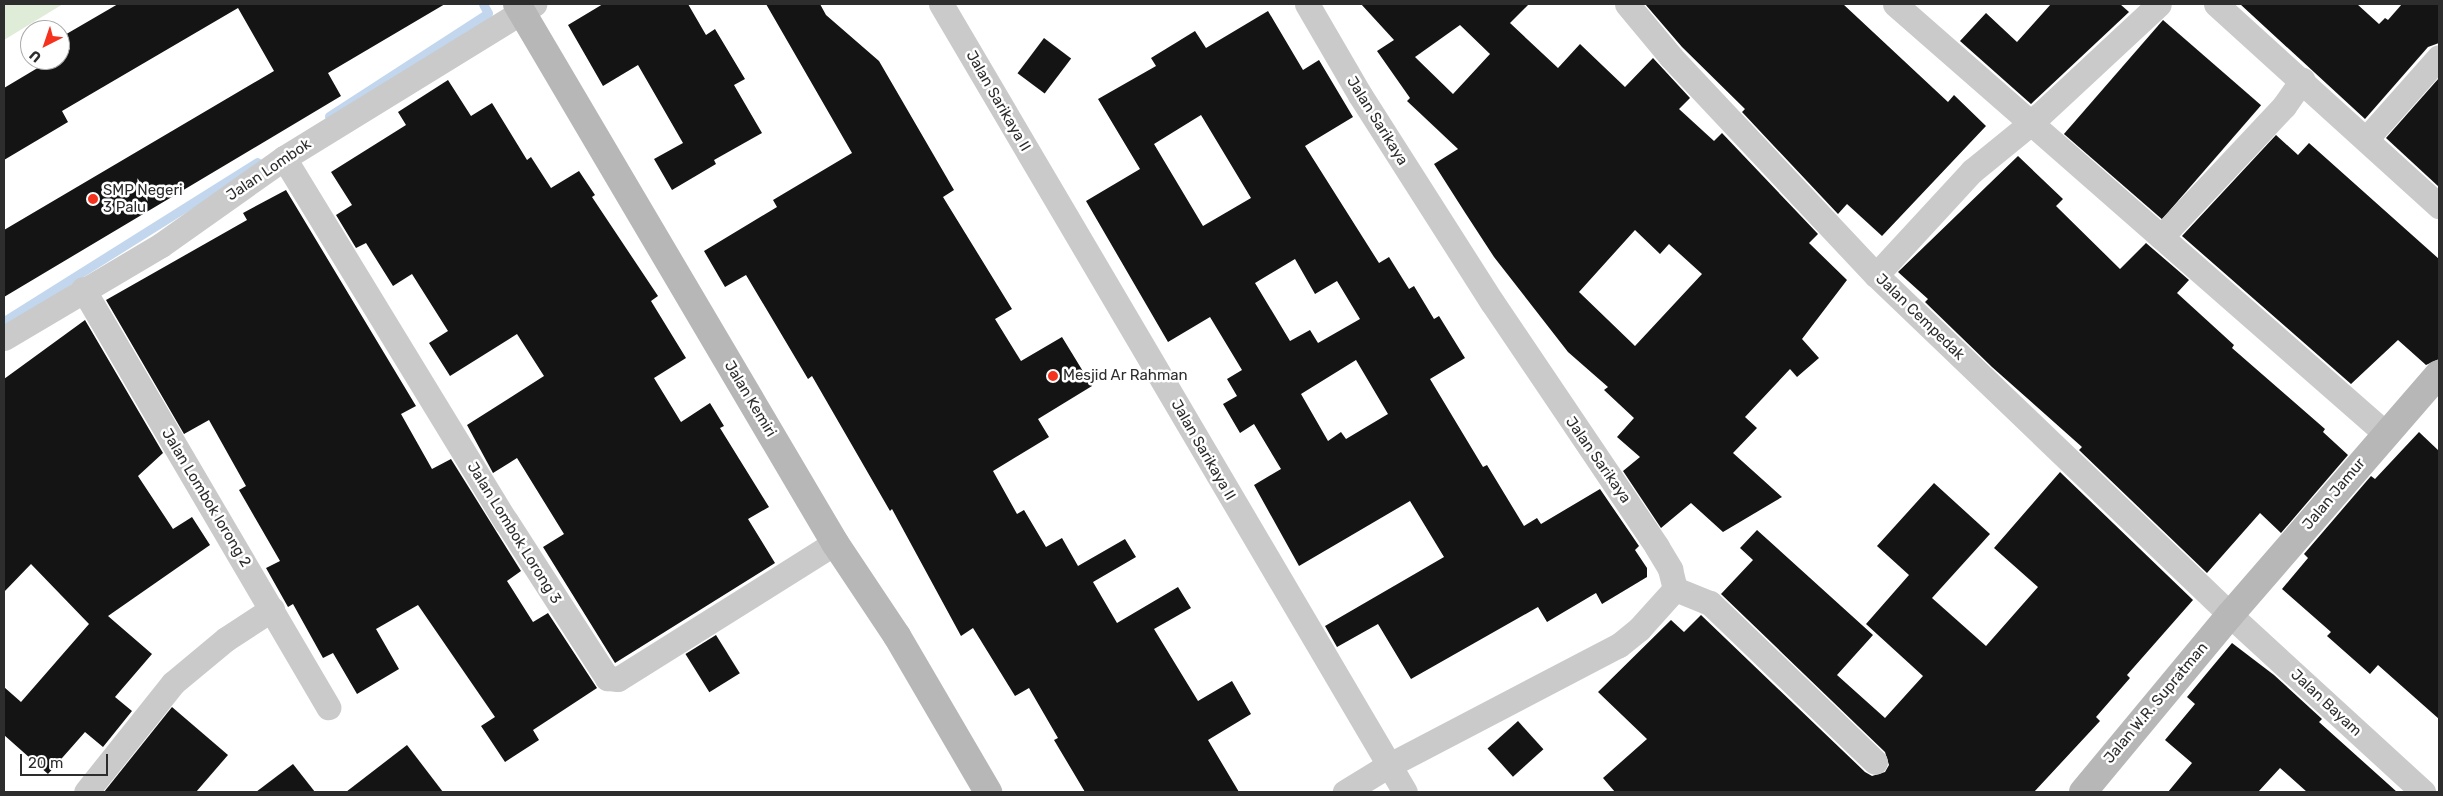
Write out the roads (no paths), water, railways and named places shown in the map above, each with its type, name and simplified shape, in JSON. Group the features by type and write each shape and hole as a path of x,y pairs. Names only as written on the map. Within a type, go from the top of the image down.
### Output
{"street":[{"name":"Jalan Sarikaya II","path":"941,4 1405,792"},
{"name":"Jalan Sarikaya","path":"1307,4 1360,96 1482,286 1657,547 1670,569 1675,589"},
{"name":"Jalan Cempedak","path":"1627,4 1671,57 1876,275 2230,615"},
{"path":"1895,4 2385,433"},
{"path":"1876,275 1972,171 2032,122 2159,4"},
{"path":"2216,4 2367,138 2439,206"},
{"name":"Jalan Lombok","path":"4,338 161,244 284,158 524,6"},
{"name":"Jalan Kemiri","path":"524,6 835,543 897,636 988,792"},
{"path":"2367,138 2439,57"},
{"path":"2162,237 2284,106 2302,80"},
{"name":"Jalan Lombok Lorong 3","path":"284,158 506,521 607,678 618,679 835,543"},
{"name":"Jalan Lombok lorong 2","path":"83,290 328,707"},
{"name":"Jalan Jamur","path":"2230,615 2385,433 2439,374"},
{"path":"1345,792 1389,765 1618,645 1639,629 1675,589 1710,602 1875,762"},
{"path":"86,792 173,683 226,639 272,609"},
{"name":"Jalan W.R. Supratman","path":"2083,792 2230,615"},
{"name":"Jalan Bayam","path":"2230,615 2423,792"}],"waterway":[{"path":"329,116 488,13 483,4"},
{"path":"4,321 257,162"}],"place":[{"name":"SMP Negeri 3 Palu","path":"93,199"},
{"name":"Mesjid Ar Rahman","path":"1053,376"}]}
